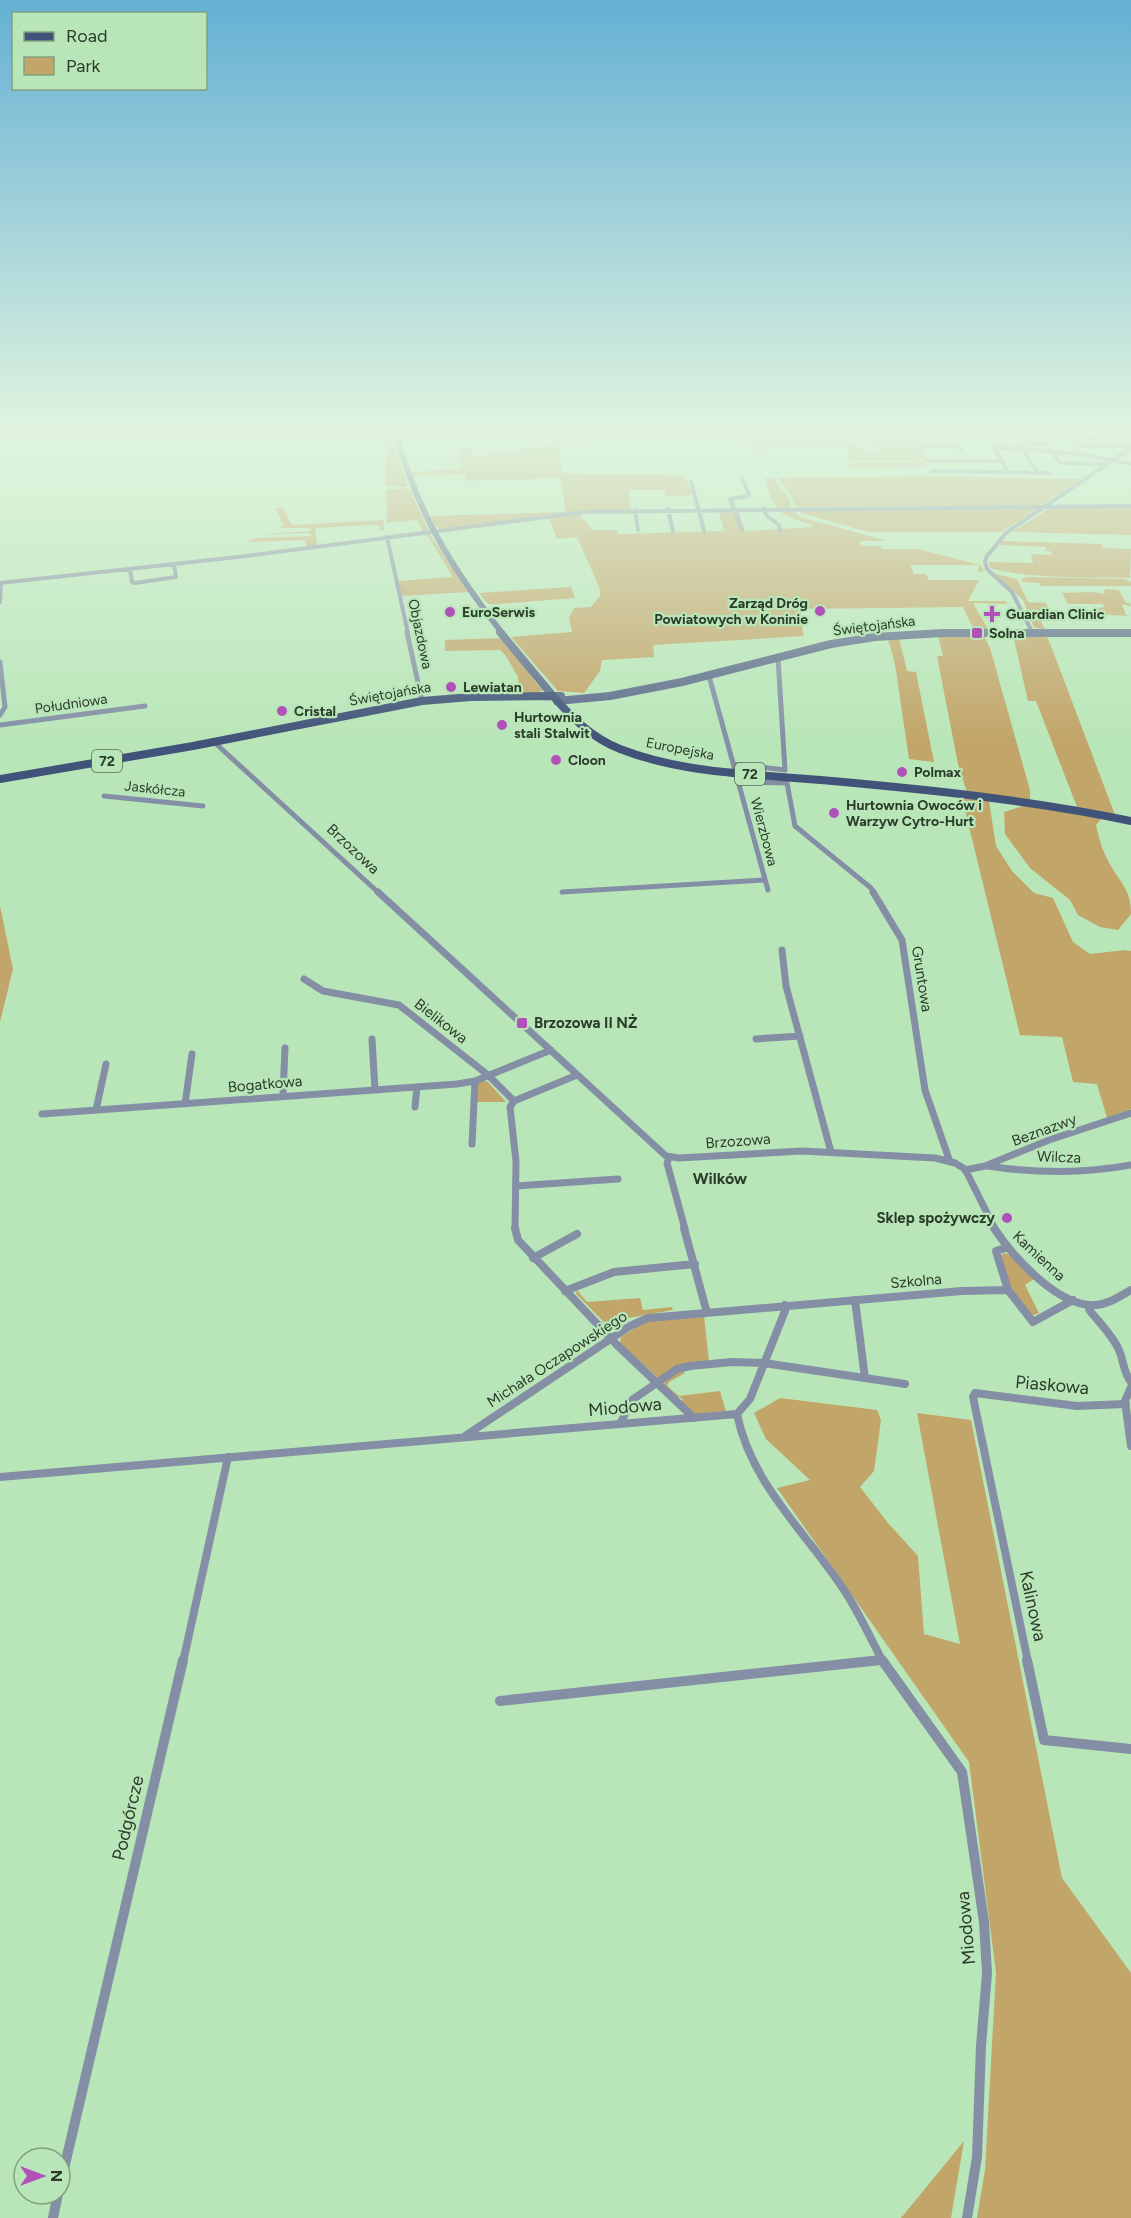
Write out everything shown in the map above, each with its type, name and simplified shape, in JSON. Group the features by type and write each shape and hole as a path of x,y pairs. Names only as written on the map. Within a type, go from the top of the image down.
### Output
{"main road":[{"name":"Europejska","path":"435,534 477,600 555,698 585,729 619,748 672,764 734,768 982,795 1131,820"},
{"name":"Świętojańska","path":"214,742 422,701 500,697 555,698 625,693 709,676 839,642 881,636 1032,632 1131,633"},
{"name":"72","path":"0,779 214,742"}],"street":[{"path":"0,602 1,583 195,562 414,534"},
{"path":"1006,534 985,561 989,572 1012,591 1032,632"},
{"name":"Objazdowa","path":"387,537 422,701"},
{"path":"130,569 132,582 135,583 174,578 176,577 174,564"},
{"path":"734,768 785,770 778,658"},
{"path":"0,662 5,707 0,715"},
{"name":"Wierzbowa","path":"709,676 768,890"},
{"name":"Południowa","path":"0,725 145,706"},
{"name":"Brzozowa","path":"214,742 266,787 669,1158 790,1151 831,1152 950,1161 965,1170"},
{"name":"Gruntowa","path":"739,782 787,783 795,826 872,888 902,939 925,1090 950,1161"},
{"name":"Jaskółcza","path":"104,796 203,806"},
{"path":"562,892 765,880"},
{"path":"782,950 786,986 831,1152"},
{"name":"Bielikowa","path":"304,979 323,991 399,1005 488,1076 514,1101"},
{"path":"756,1039 800,1036"},
{"path":"372,1039 375,1090"},
{"path":"283,1096 285,1048"},
{"path":"488,1076 551,1050"},
{"path":"185,1104 192,1054"},
{"path":"96,1110 106,1064"},
{"path":"578,1075 514,1101 510,1110 516,1161 515,1234 533,1258 565,1291 656,1384 694,1418"},
{"name":"Bogatkowa","path":"42,1114 417,1087 475,1081 488,1076"},
{"path":"472,1144 475,1081"},
{"path":"415,1107 417,1087"},
{"name":"Beznazwy","path":"965,1170 985,1166 1049,1140 1131,1113"},
{"path":"669,1158 667,1163 707,1312"},
{"name":"Wilcza","path":"985,1166 1003,1169 1086,1171 1109,1170 1131,1165"},
{"name":"Kamienna","path":"965,1170 990,1221 1008,1247 1044,1282 1073,1300 1088,1305"},
{"path":"516,1186 618,1179"},
{"path":"533,1258 578,1234"},
{"path":"1008,1247 996,1251 1008,1290 1033,1322 1073,1300"},
{"path":"565,1291 614,1272 694,1264"},
{"name":"Szkolna","path":"707,1312 962,1291 1008,1290"},
{"path":"1131,1290 1104,1303 1088,1305 1090,1311 1119,1347 1123,1370 1131,1382"},
{"path":"855,1300 865,1378"},
{"path":"737,1414 750,1400 785,1311 785,1305"},
{"name":"Michała Oczapowskiego","path":"463,1438 643,1319 707,1312"},
{"path":"620,1424 632,1400 682,1368 732,1362 764,1363 905,1384"},
{"path":"1131,1387 1126,1395 1131,1446"},
{"name":"Piaskowa","path":"975,1393 1077,1406 1126,1404"},
{"name":"Kalinowa","path":"975,1393 973,1397 1044,1740 1131,1749"},
{"name":"Miodowa","path":"0,1477 737,1414 741,1434 771,1495 846,1593 882,1660 962,1772 984,1922 987,1973 980,2067 977,2157 967,2218"},
{"name":"Podgórcze","path":"69,2146 209,1549 228,1457"},
{"path":"500,1701 882,1660"}],"green space":[{"path":"310,534 316,534 317,545 307,547 305,540 245,542 257,538 312,536"},
{"path":"430,534 468,592 401,596 398,581 453,577 427,535 391,538 390,535"},
{"path":"555,534 861,534 888,541 859,541 861,546 880,546 882,549 917,549 981,565 984,572 978,572 979,565 910,565 914,574 926,574 929,580 979,580 968,601 1006,601 1007,604 973,603 988,629 998,631 974,630 963,607 802,609 802,613 799,614 804,636 653,645 654,657 602,660 600,671 584,693 558,691 511,637 572,632 569,618 574,608 591,607 600,596 600,589 577,537 557,539"},
{"path":"1072,534 1131,534 1131,535"},
{"path":"1000,541 1101,544 1103,548 1131,549 1130,578 1040,576 990,568 989,562 1033,563 1031,554 1052,555 1050,551 1046,551 1046,547 997,545"},
{"path":"995,574 1017,579 1028,602 1046,603 1052,617 1040,619 1045,630 1034,627 1023,600"},
{"path":"1028,577 1124,579 1131,582 1131,586 1040,586 1039,583 1023,582 1021,579"},
{"path":"571,587 575,598 498,604 488,604 479,593"},
{"path":"1106,589 1119,590 1126,603 1130,603 1131,606 1122,604 1126,615 1131,616 1109,615 1111,612 1108,615 1102,615 1098,608 1104,607 1103,604 1068,604 1062,593 1091,592 1094,597 1092,592 1105,594"},
{"path":"938,635 984,636 990,648 1030,790 1030,800 967,792 958,764 937,656 943,656"},
{"path":"1013,635 1040,635 1048,638 1115,815 1077,807 1036,701 1028,701"},
{"path":"502,638 543,690 538,693 519,694 518,677 500,650 445,651 445,640"},
{"path":"899,638 907,671 916,672 934,762 909,759 895,664 888,639"},
{"path":"962,798 989,801 996,846 1012,871 1034,893 1053,898 1073,942 1090,954 1131,951 1131,1109 1107,1118 1097,1084 1073,1082 1062,1037 1020,1035"},
{"path":"1026,805 1101,819 1096,825 1102,846 1108,861 1125,888 1131,906 1131,914 1118,930 1100,927 1078,915 1070,900 1030,868 1005,834 1004,812"},
{"path":"0,906 13,969 0,1022"},
{"path":"483,1080 488,1082 506,1102 477,1102 477,1084"},
{"path":"1004,1253 1008,1254 1034,1279 1025,1285 1039,1313 1031,1316 1012,1292 1001,1256"},
{"path":"577,1290 587,1302 640,1298 643,1310 672,1307 673,1310 629,1318 611,1329 576,1294"},
{"path":"704,1315 709,1362 658,1378 620,1343 621,1337 646,1321"},
{"path":"681,1370 685,1373 669,1382 667,1386 679,1396 720,1391 726,1412 696,1415 681,1401 683,1400 680,1397 678,1398 664,1385 666,1380"},
{"path":"780,1398 877,1410 881,1420 874,1471 860,1487 918,1556 924,1634 960,1644 917,1413 971,1420 1062,1878 1131,1973 1131,2218 977,2218 985,2170 996,1973 969,1762 777,1488 810,1480 766,1439 754,1413"},
{"path":"964,2141 951,2218 901,2218"}],"place":[{"name":"Zarząd Dróg Powiatowych w Koninie","path":"820,611"},
{"name":"EuroSerwis","path":"450,612"},
{"name":"Guardian Clinic","path":"992,614"},
{"name":"Solna","path":"977,633"},
{"name":"Lewiatan","path":"451,687"},
{"name":"Cristal","path":"282,711"},
{"name":"Hurtownia stali Stalwit","path":"502,725"},
{"name":"Cloon","path":"556,760"},
{"name":"Polmax","path":"902,772"},
{"name":"Hurtownia Owoców i Warzyw Cytro-Hurt","path":"834,813"},
{"name":"Brzozowa II NŻ","path":"522,1023"},
{"name":"Sklep spożywczy","path":"1007,1218"}],"district":[{"name":"Wilków","path":"720,1178"}]}
